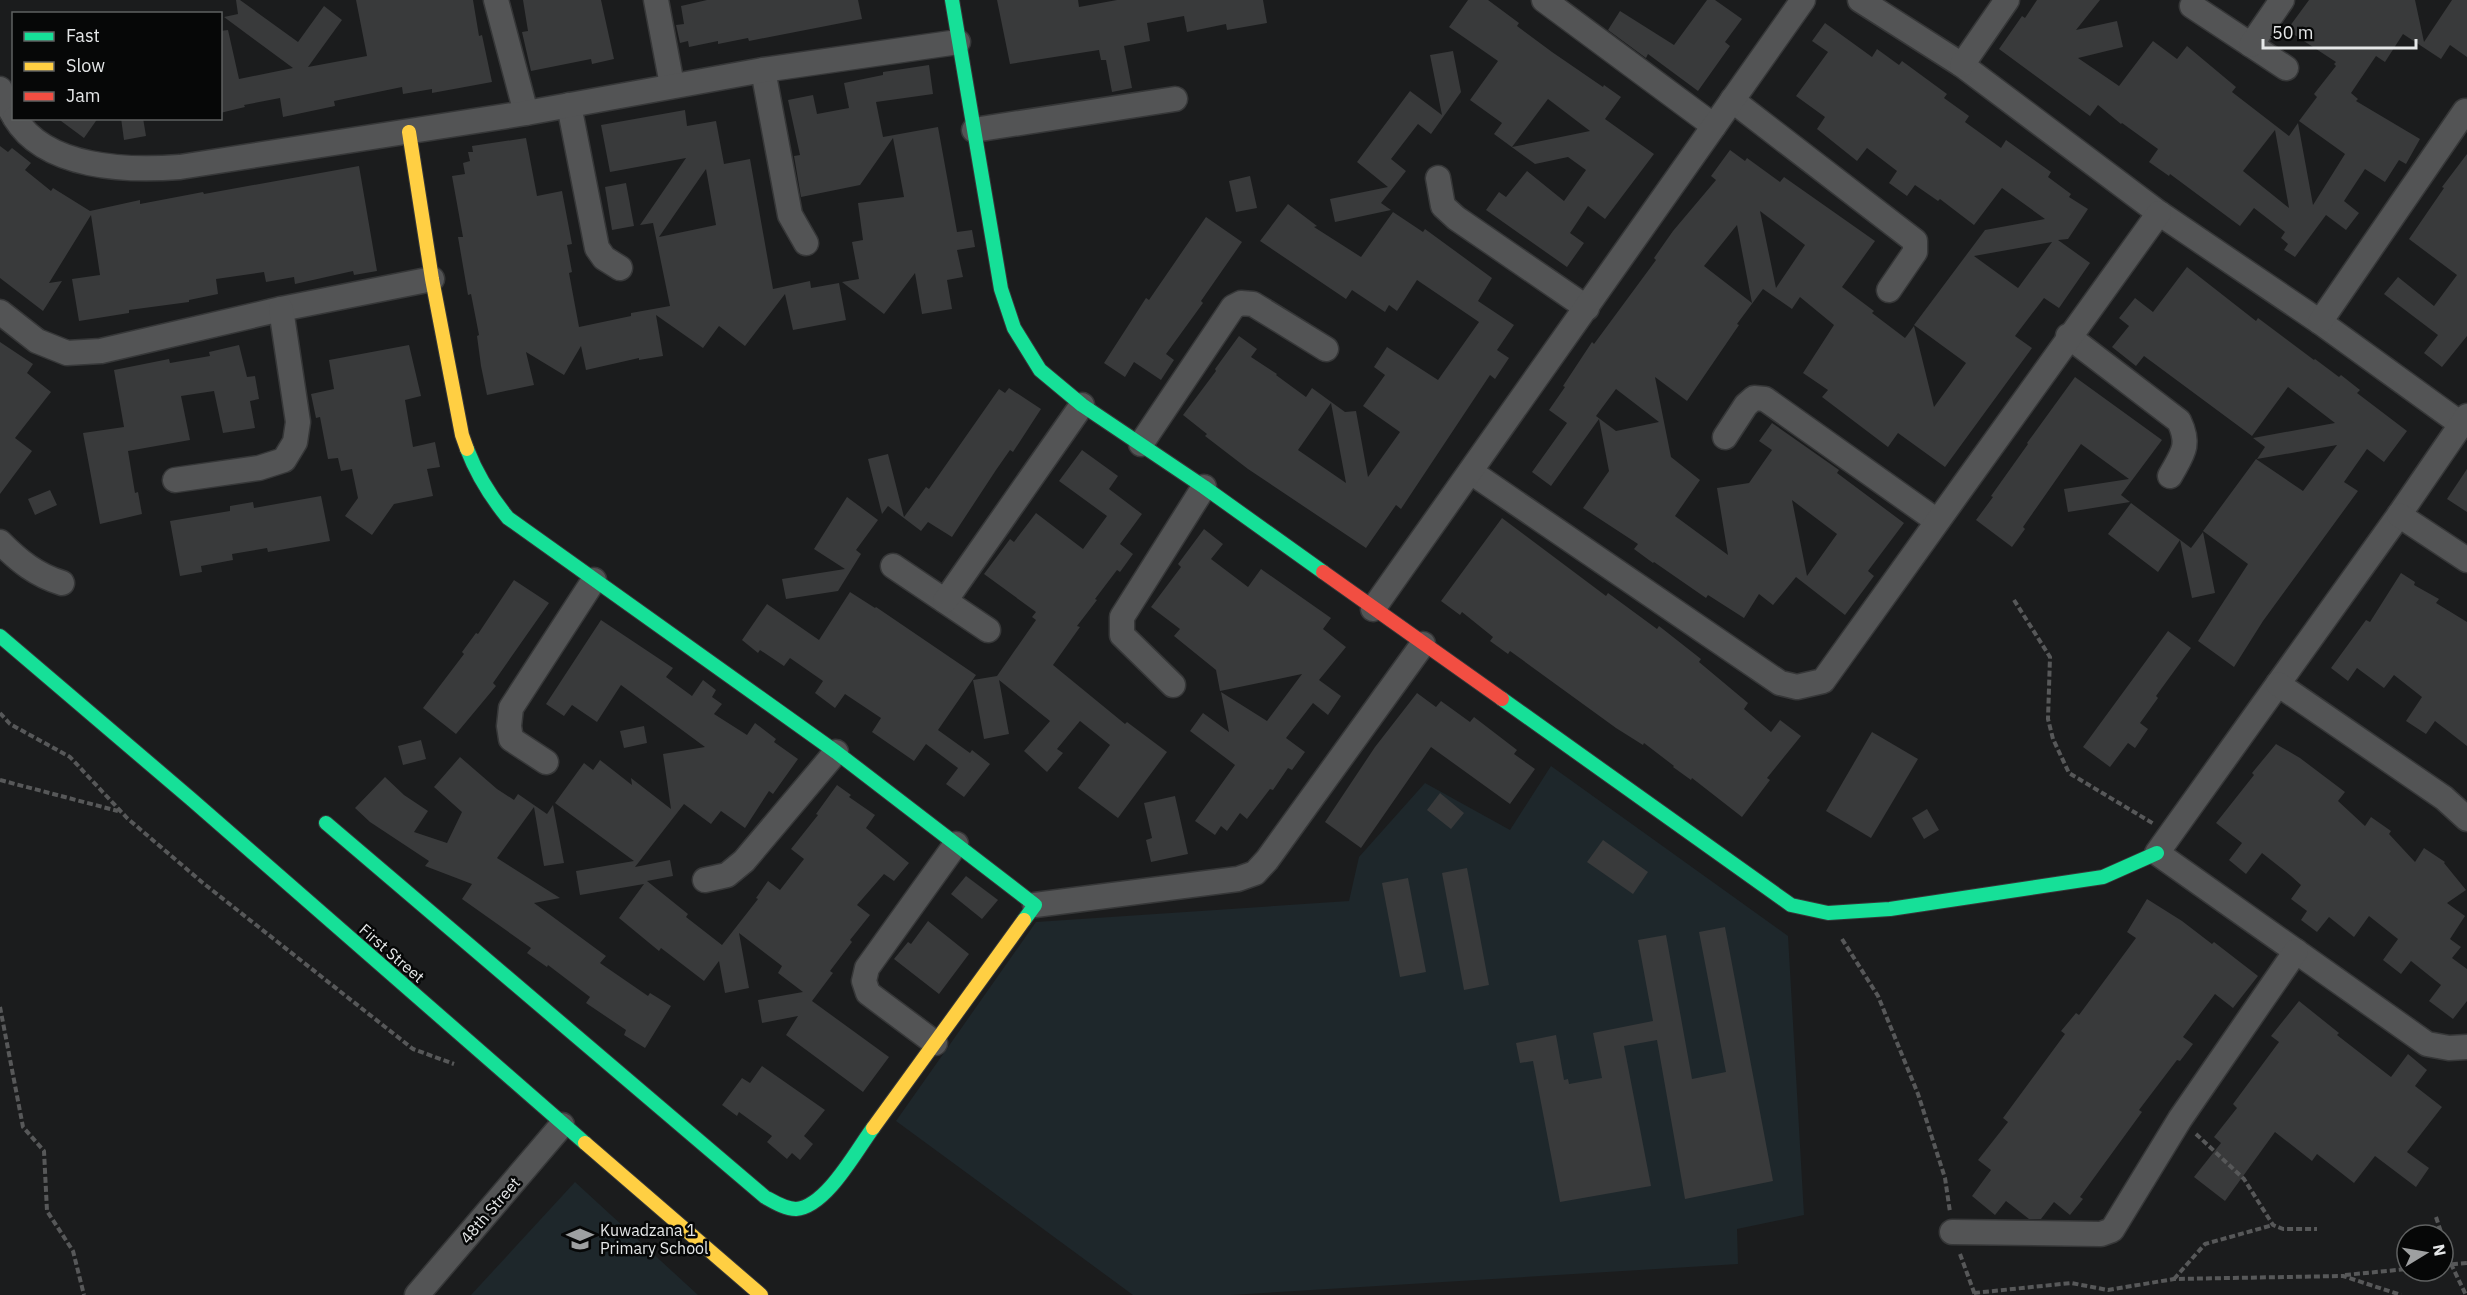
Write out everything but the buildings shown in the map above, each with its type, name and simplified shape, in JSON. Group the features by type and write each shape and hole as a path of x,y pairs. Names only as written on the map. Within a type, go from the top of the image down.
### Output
{"street":[{"path":"496,0 526,113"},
{"path":"656,0 672,85"},
{"path":"952,0 1001,289 1014,328 1040,370 1082,405 1204,487 1791,905 1826,913 1887,908 2103,877 2157,853 2400,515 2464,420 2158,213 1962,65 1860,0"},
{"path":"1544,0 1714,126"},
{"path":"1373,609 1803,0"},
{"path":"1962,65 2007,0"},
{"path":"2251,45 2282,0"},
{"path":"2192,6 2286,68"},
{"path":"16,120 44,146 71,158 107,167 146,170 180,167 409,132 763,70 958,42"},
{"path":"763,70 790,215 806,243"},
{"path":"0,89 12,114"},
{"path":"974,130 1175,99"},
{"path":"1732,100 1915,241 1915,252 1889,290"},
{"path":"569,105 597,248 604,258 620,268"},
{"path":"2320,322 2465,111"},
{"path":"409,132 432,279 462,435 474,468 490,496 507,518 836,752 1035,905 1238,879 1255,873 1423,644"},
{"path":"1438,178 1443,206 1456,218 1587,308"},
{"path":"1471,472 1780,683 1797,687 1823,681 2158,213"},
{"path":"0,312 37,341 67,353 101,351 281,309 432,279"},
{"path":"1141,444 1233,308 1241,303 1253,304 1326,349"},
{"path":"176,480 259,468 284,460 295,442 298,422 281,309"},
{"path":"2068,336 2180,421 2185,433 2186,446 2170,477"},
{"path":"1725,437 1746,405 1754,398 1765,399 1937,521"},
{"path":"945,601 1082,405"},
{"path":"1173,685 1122,635 1122,617 1204,487"},
{"path":"2400,515 2467,560"},
{"path":"0,543 24,565 45,578 62,583"},
{"path":"894,566 988,630"},
{"path":"546,762 511,739 509,726 511,708 594,580"},
{"name":"First Street","path":"0,636 159,770 562,1125 761,1295"},
{"path":"2278,684 2444,798 2467,819"},
{"path":"705,880 727,875 744,861 836,752"},
{"path":"326,823 765,1197 785,1209 806,1208 824,1195 1035,905"},
{"path":"935,1043 868,993 864,981 867,968 956,844"},
{"path":"2157,853 2427,1044 2449,1048 2467,1047"},
{"path":"1953,1232 2101,1233 2112,1230 2180,1119 2296,951"},
{"name":"48th Street","path":"417,1295 562,1125"}],"path":[{"path":"2014,600 2050,657 2048,719 2053,739 2069,773 2170,834"},
{"path":"0,713 10,724 70,757 121,811 203,883 413,1049 460,1067"},
{"path":"0,780 121,811"},
{"path":"1826,913 1878,996 1918,1094 1945,1178 1953,1232 1974,1294 2071,1283 2108,1293 2174,1279 2343,1276 2395,1270"},
{"path":"0,1007 23,1127 44,1151 47,1211 73,1251 84,1295"},
{"path":"2180,1119 2244,1179 2273,1225 2283,1229 2317,1229"},
{"path":"2436,1217 2438,1223"},
{"path":"2174,1279 2205,1244 2273,1225"},
{"path":"2455,1272 2466,1295"},
{"path":"2343,1276 2401,1295"}],"shaded area":[{"path":"1551,766 1788,936 1804,1215 1737,1229 1738,1264 1231,1295 1133,1295 896,1121 1036,922 1349,901 1359,857 1425,783 1510,830"},
{"name":"Kuwadzana 1 Primary School","path":"575,1182 698,1295 471,1295"}],"traffic: fast":[{"path":"952,0 1001,289 1014,328 1040,370 1082,405 1204,487 1323,572"},
{"path":"467,449 484,485 508,518 836,752 1035,905 1024,920"},
{"path":"0,636 191,799 585,1143"},
{"path":"1502,699 1791,905 1828,913 1890,909 2103,877 2157,853"},
{"path":"326,823 772,1201 784,1207 796,1209 807,1206 818,1199 829,1189 873,1128"}],"traffic: slow":[{"path":"409,132 432,279 462,435 467,449"},
{"path":"873,1128 1024,920"},
{"path":"585,1143 761,1295"}],"traffic: jam":[{"path":"1323,572 1502,699"}],"place":[{"name":"Kuwadzana 1 Primary School","path":"580,1239"}]}
